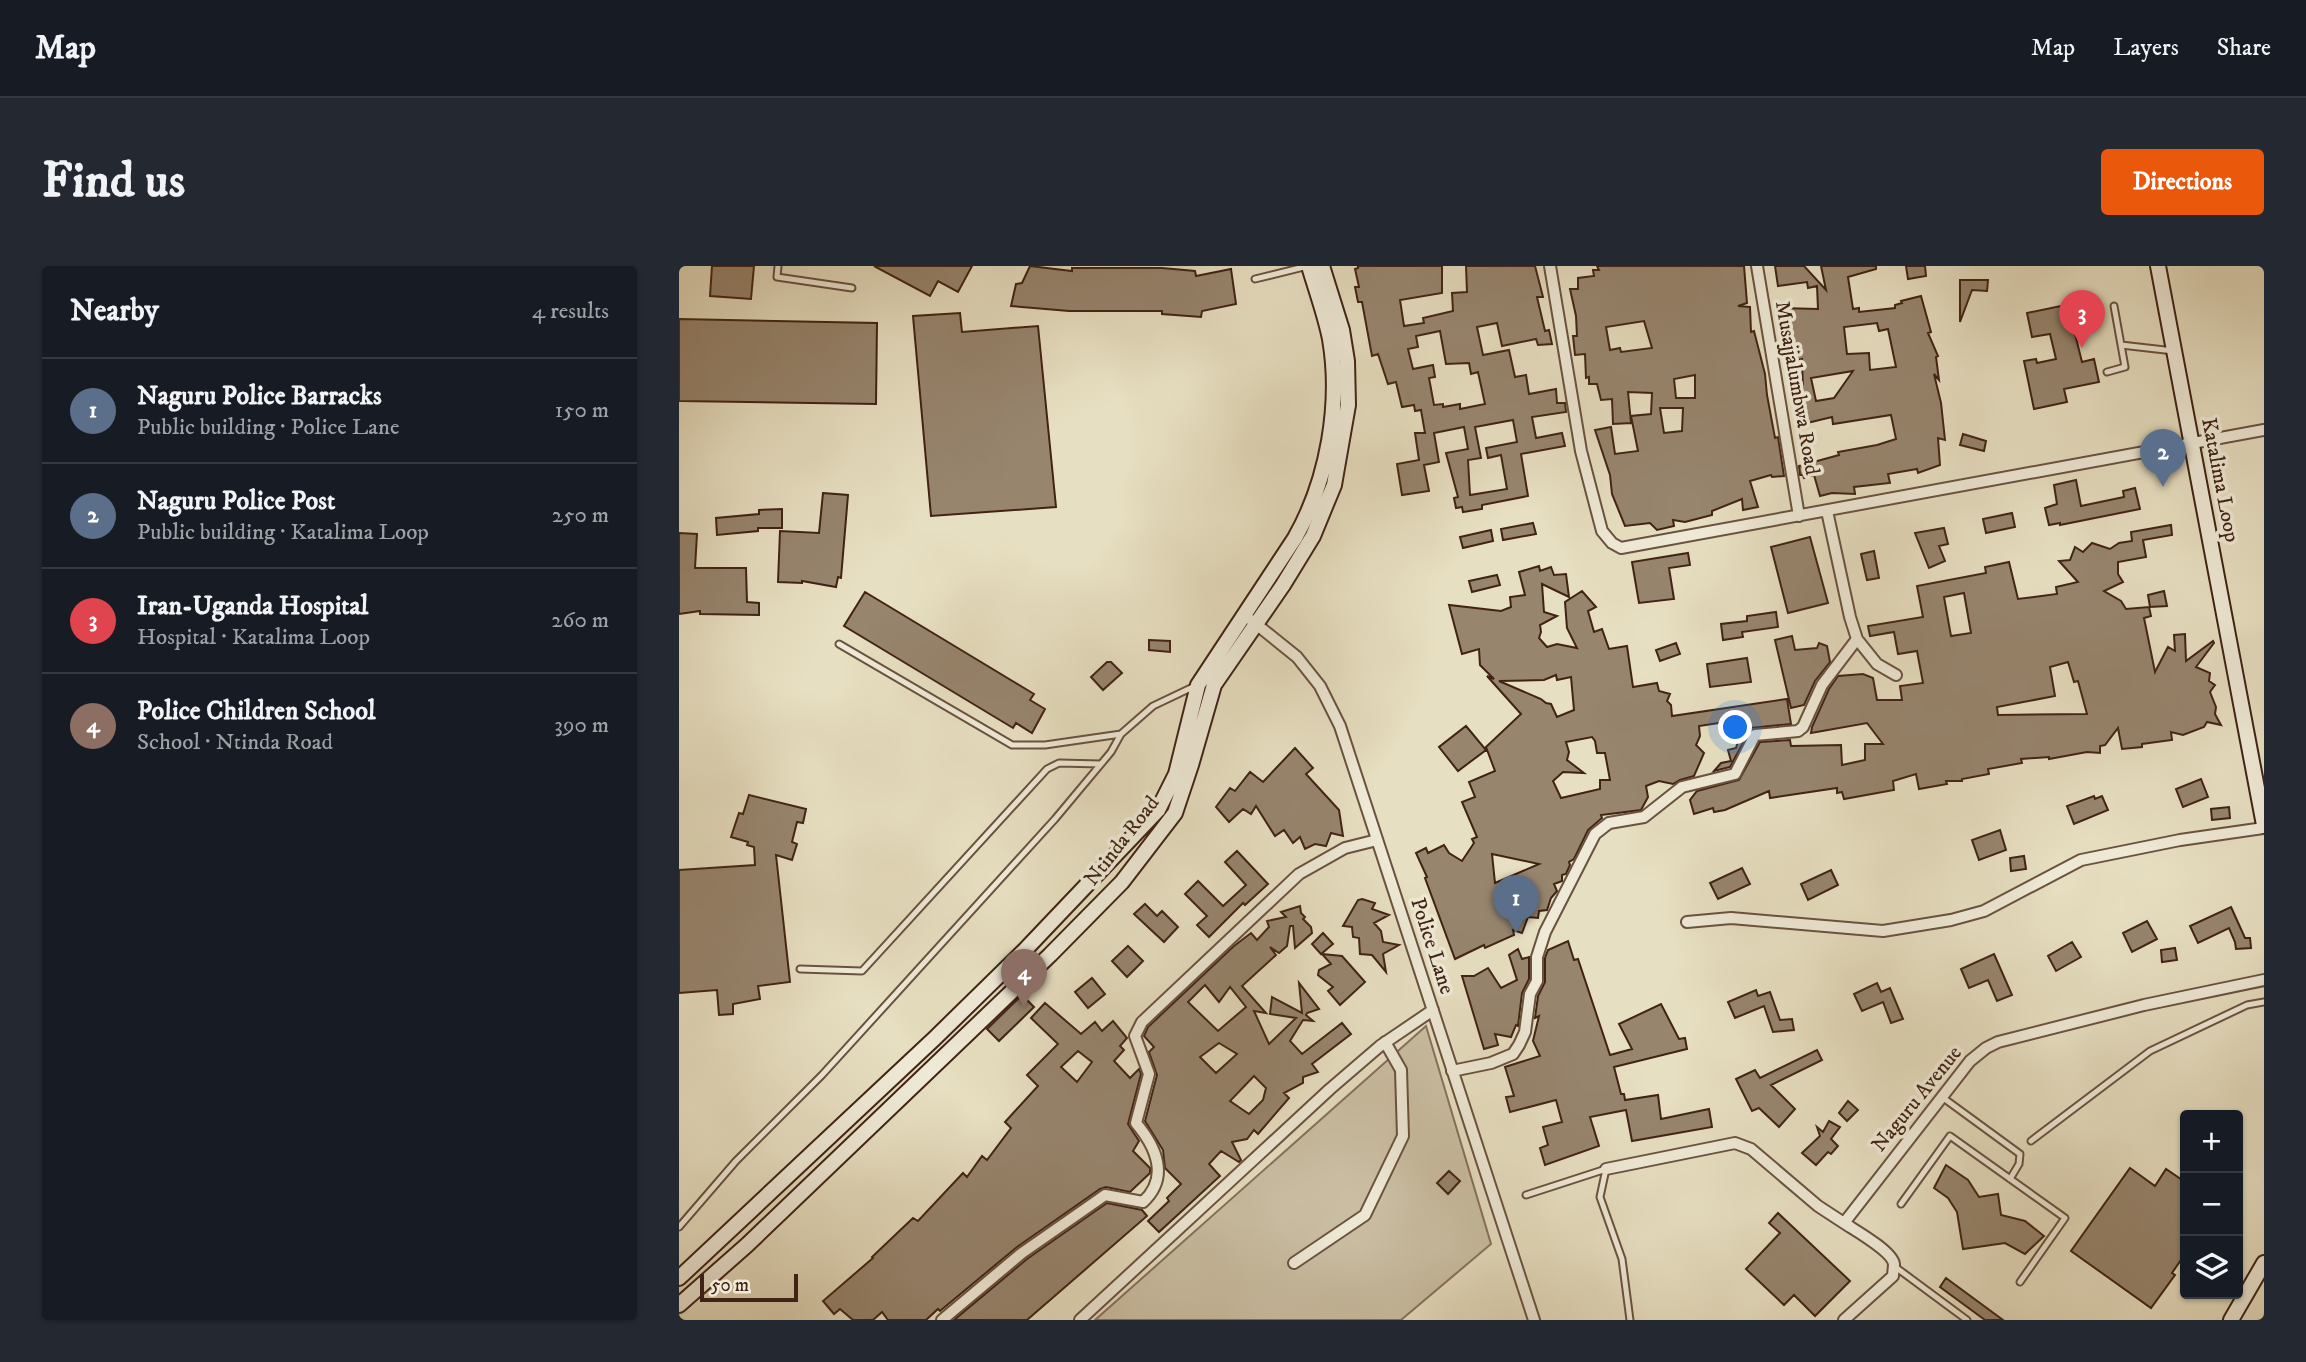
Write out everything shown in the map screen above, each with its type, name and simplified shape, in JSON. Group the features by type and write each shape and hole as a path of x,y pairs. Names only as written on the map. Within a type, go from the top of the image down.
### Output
{"main road":[{"name":"Ntinda Road","path":"679,1278 935,1038 1051,923 1158,810 1176,774 1198,684 1307,517 1326,455 1334,404 1333,363 1329,336 1308,266"},
{"name":"Ntinda Road","path":"679,1306 961,1043 1122,882 1175,813 1214,685 1283,585 1313,536 1334,485 1348,405 1347,361 1342,330 1322,266"},
{"name":"Katalima Loop","path":"2158,266 2264,827"},
{"path":"2231,1320 2264,1263"}],"street":[{"path":"1551,266 1581,451 1599,522 1607,538 1622,548 2264,430"},
{"name":"Musajjalumbwa Road","path":"1757,266 1799,516"},
{"path":"1827,511 1857,639 1877,664 1896,675"},
{"name":"Police Lane","path":"1243,614 1297,657 1320,686 1340,726 1534,1320"},
{"path":"1452,1071 1490,1063 1513,1054 1519,1045 1525,1032 1530,993 1537,981 1537,957 1545,932 1595,834 1609,823 1644,817 1682,787 1735,774 1755,735 1798,731 1803,727 1822,685 1857,639"},
{"path":"1687,922 1731,918 1883,931 1951,920 1984,911 2081,860 2180,840 2264,827"},
{"path":"942,1320 1022,1253 1105,1195 1143,1202 1149,1196 1158,1180 1160,1168 1149,1141 1136,1123 1149,1074 1135,1036 1137,1030 1299,874 1345,848 1377,839"},
{"name":"Naguru Avenue","path":"1844,1223 1970,1061 1986,1048 1998,1042 2144,1005 2264,980"},
{"path":"1080,1320 1330,1089 1385,1042 1433,1010"},
{"path":"1294,1263 1365,1216 1403,1136 1401,1070 1385,1042"},
{"path":"1606,1169 1735,1143 1751,1149 1818,1206 1879,1247 1892,1260 1893,1276 1844,1320"}],"lane":[{"path":"778,266 777,277 852,288"},
{"path":"1255,279 1308,266"},
{"path":"2107,372 2125,368 2114,306"},
{"path":"2121,345 2174,351"},
{"path":"839,644 1012,745 1045,745 1121,734"},
{"path":"679,1227 736,1161 822,1075 1055,819 1101,764 1121,734 1153,706 1198,684"},
{"path":"800,969 862,971 1047,769 1059,763 1101,764"},
{"path":"2031,1141 2150,1051 2247,1005 2264,1002"},
{"path":"1942,1097 2020,1154 2019,1164 2010,1179"},
{"path":"1901,1204 1950,1136 2066,1219 2020,1282"},
{"path":"1526,1195 1606,1169"},
{"path":"1606,1169 1600,1197 1622,1259 1630,1320"},
{"path":"1894,1266 1966,1320"}],"shaded area":[{"path":"1426,1026 1491,1244 1401,1320 1095,1320"}],"building":[{"path":"712,266 754,266 751,299 710,296"},
{"path":"874,266 972,266 958,292 938,281 930,296"},
{"path":"1030,266 1072,271 1072,268 1162,268 1195,271 1196,276 1231,269 1236,304 1202,311 1201,317 1162,314 1162,311 1069,311 1011,306 1016,284 1022,283"},
{"path":"1442,266 1442,293 1400,300 1404,326 1424,323 1423,318 1453,311 1452,293 1467,292 1466,266 1535,266 1543,297 1537,297 1545,331 1549,330 1552,344 1538,345 1536,339 1502,346 1497,323 1477,327 1483,355 1509,350 1515,377 1526,375 1529,394 1556,389 1557,403 1565,403 1566,412 1532,417 1536,438 1562,433 1565,446 1521,454 1528,496 1482,505 1482,509 1463,512 1462,507 1456,508 1454,498 1458,497 1446,453 1468,449 1464,427 1434,433 1439,462 1424,465 1429,491 1402,495 1397,464 1419,460 1415,433 1425,433 1421,410 1415,411 1414,405 1402,407 1396,382 1388,384 1378,354 1372,356 1362,302 1358,302 1355,287 1359,287 1355,269","holes":["1440,331 1446,364 1469,363 1471,374 1478,372 1485,404 1460,409 1460,404 1443,407 1443,404 1434,405 1429,378 1435,377 1433,365 1413,369 1408,349 1418,347 1416,336","1513,420 1517,442 1486,448 1488,458 1501,455 1507,489 1470,495 1468,460 1481,458 1475,427"]},
{"path":"1597,266 1744,266 1747,303 1738,306 1750,307 1751,332 1754,331 1765,374 1784,476 1771,475 1750,481 1758,507 1743,510 1742,499 1712,511 1712,515 1685,522 1673,520 1674,526 1657,530 1650,523 1625,526 1612,494 1610,475 1595,430 1611,427 1615,454 1638,451 1631,416 1651,414 1652,393 1628,392 1631,423 1613,424 1612,399 1601,400 1597,384 1589,384 1589,377 1586,378 1585,354 1575,355 1573,336 1577,336 1576,316 1570,289 1578,289 1578,278 1594,276 1593,270 1599,270","holes":["1644,321 1652,348 1621,352 1620,348 1610,350 1606,327","1695,375 1695,398 1676,398 1674,379","1660,408 1683,408 1682,431 1664,433"]},
{"path":"1775,266 1804,266 1826,290 1821,266 1876,266 1876,269 1848,277 1853,309 1859,308 1859,312 1895,308 1901,301 1921,296 1931,332 1928,333 1938,356 1939,380 1934,374 1941,403 1945,440 1938,438 1940,465 1918,473 1917,469 1888,474 1890,483 1854,487 1855,494 1832,493 1820,496 1814,475 1804,478 1800,475 1799,466 1839,455 1838,452 1896,439 1891,415 1833,424 1832,417 1803,424 1796,393 1803,392 1802,359 1793,361 1781,308 1818,309 1817,286 1808,288 1807,282 1778,286","holes":["1877,323 1879,331 1888,329 1896,367 1870,370 1869,353 1847,354 1844,327","1853,371 1834,398 1816,401 1811,378"]},
{"path":"1906,266 1925,266 1926,276 1908,279"},
{"path":"1960,280 1988,280 1987,291 1972,290 1960,322"},
{"path":"2090,300 2095,321 2073,326 2082,362 2094,359 2099,382 2064,389 2067,402 2034,409 2024,361 2036,359 2037,363 2056,359 2050,334 2032,337 2027,313"},
{"path":"960,313 962,332 1038,326 1056,507 931,516 913,316"},
{"path":"679,319 877,323 876,404 679,401"},
{"path":"1963,434 1986,441 1984,451 1960,445"},
{"path":"2076,480 2081,506 2124,497 2123,491 2135,488 2140,509 2049,525 2045,508 2057,504 2054,485"},
{"path":"823,493 848,495 841,578 838,577 836,587 802,581 778,582 780,531 819,533"},
{"path":"782,509 782,528 758,528 758,531 717,535 716,518 759,514 759,510"},
{"path":"2012,513 2015,527 1986,533 1983,519"},
{"path":"1533,523 1536,534 1503,540 1501,529"},
{"path":"2171,525 2172,535 2143,540 2146,557 2118,562 2118,574 2123,582 2104,591 2121,601 2126,609 2149,607 2151,616 2144,618 2155,672 2168,647 2175,651 2174,635 2185,634 2186,661 2213,641 2196,667 2210,673 2209,681 2215,685 2210,692 2216,707 2215,714 2221,725 2207,722 2204,727 2183,735 2171,732 2172,740 2122,749 2118,728 2105,745 2100,746 2100,753 2087,752 2049,759 2021,759 2022,763 1988,769 1989,774 1962,781 1946,781 1947,784 1919,789 1916,774 1893,781 1894,790 1844,799 1842,792 1837,793 1837,788 1770,798 1769,791 1725,810 1714,812 1713,808 1694,814 1690,800 1697,791 1739,780 1760,742 1790,740 1791,746 1841,745 1842,765 1865,760 1865,744 1883,744 1867,723 1811,733 1812,727 1829,689 1838,676 1863,674 1873,678 1877,700 1902,700 1900,686 1923,683 1917,651 1898,654 1894,632 1870,636 1868,626 1923,617 1917,586 1986,573 1985,567 2009,562 2018,599 2057,594 2056,587 2078,582 2059,561 2070,560 2075,547 2083,552 2092,543 2110,549 2119,543 2132,541 2131,532","holes":["1964,593 1971,633 1951,636 1944,597","2068,662 2074,682 2078,681 2087,714 1998,715 1997,707 2055,696 2050,667"]},
{"path":"1944,528 1948,544 1939,546 1945,561 1929,568 1915,533"},
{"path":"1491,530 1493,541 1463,548 1460,537"},
{"path":"679,533 697,534 695,568 746,568 747,602 759,603 759,615 700,614 700,611 679,614"},
{"path":"1810,537 1828,603 1788,613 1771,547"},
{"path":"1874,551 1879,578 1867,580 1861,554"},
{"path":"1688,553 1690,565 1669,568 1674,599 1639,603 1632,562"},
{"path":"1539,566 1540,571 1551,567 1554,575 1566,574 1569,597 1542,584 1544,612 1557,616 1540,625 1539,638 1547,647 1557,644 1577,648 1567,628 1565,602 1582,591 1596,607 1588,611 1594,632 1602,629 1609,649 1627,646 1633,687 1657,683 1659,691 1670,694 1667,701 1671,705 1672,716 1787,699 1791,724 1751,728 1730,767 1714,771 1721,763 1731,761 1728,750 1736,748 1739,738 1733,730 1732,721 1699,726 1700,736 1696,745 1704,753 1694,776 1673,784 1659,781 1646,786 1648,797 1641,810 1601,815 1602,818 1588,830 1574,859 1569,862 1562,881 1554,884 1557,891 1547,910 1539,911 1538,918 1528,917 1522,933 1513,930 1514,935 1455,959 1416,853 1426,848 1428,853 1444,845 1449,853 1462,861 1474,843 1472,839 1477,837 1462,802 1475,797 1469,782 1495,771 1486,747 1521,714 1487,676 1494,679 1480,665 1479,649 1462,654 1449,605 1501,611 1511,607 1510,597 1525,595 1519,572","holes":["1556,675 1557,680 1571,677 1574,710 1557,717 1551,704 1499,681 1544,680","1592,737 1597,753 1605,753 1610,780 1600,780 1600,789 1561,798 1553,781 1563,772 1584,773 1567,760 1569,752 1566,742","1492,854 1539,864 1495,883"]},
{"path":"1497,575 1500,585 1472,592 1469,581"},
{"path":"2164,591 2167,606 2150,607 2148,595"},
{"path":"865,592 1034,694 1030,700 1045,709 1032,733 1016,723 1013,728 844,626"},
{"path":"1776,612 1778,627 1742,632 1743,637 1723,640 1721,624 1747,621 1747,616"},
{"path":"1792,636 1795,650 1817,648 1819,643 1827,646 1830,662 1815,681 1804,705 1791,708 1775,640"},
{"path":"1149,640 1170,641 1170,652 1149,650"},
{"path":"1676,643 1680,654 1660,661 1656,650"},
{"path":"1747,658 1751,682 1710,687 1707,664"},
{"path":"1107,662 1111,662 1122,673 1103,690 1091,677"},
{"path":"1466,726 1486,750 1458,771 1439,747"},
{"path":"1295,748 1313,768 1306,774 1339,810 1343,836 1331,833 1326,846 1315,844 1305,849 1300,837 1293,843 1284,830 1275,836 1256,806 1251,814 1243,809 1229,822 1216,807 1230,788 1235,791 1250,772 1263,782"},
{"path":"2201,779 2208,797 2183,807 2176,789"},
{"path":"749,795 806,809 803,823 797,822 792,842 797,844 792,860 776,855 790,982 758,986 760,999 733,1004 733,1014 719,1015 717,990 679,993 679,870 755,865 754,847 747,845 748,842 731,837 739,813 743,814"},
{"path":"2094,796 2095,799 2102,796 2108,810 2074,824 2067,806"},
{"path":"2229,807 2230,818 2212,820 2211,809"},
{"path":"2000,830 2006,850 1979,860 1972,840"},
{"path":"1237,851 1268,884 1245,905 1243,903 1209,937 1197,925 1207,916 1185,894 1198,881 1223,906 1246,885 1225,862"},
{"path":"2024,856 2026,869 2011,871 2010,858"},
{"path":"1742,868 1750,884 1718,899 1710,883"},
{"path":"1831,870 1838,885 1808,900 1801,884"},
{"path":"1358,900 1375,903 1372,909 1389,915 1374,923 1381,931 1383,942 1399,945 1383,954 1386,972 1372,955 1360,954 1359,938 1353,937 1352,927 1343,926"},
{"path":"1145,904 1157,916 1162,911 1178,927 1164,942 1134,914"},
{"path":"1300,906 1305,917 1303,919 1311,927 1312,933 1295,948 1293,926 1290,926 1287,946 1279,953 1270,947 1276,955 1242,986 1266,1013 1254,1011 1269,1044 1296,1018 1270,1014 1272,997 1302,1013 1299,983 1319,1009 1307,1013 1313,1021 1303,1020 1290,1041 1302,1054 1342,1023 1351,1034 1312,1064 1318,1072 1303,1077 1303,1083 1284,1093 1289,1098 1258,1134 1254,1130 1247,1139 1232,1142 1241,1160 1239,1162 1221,1151 1209,1164 1220,1176 1159,1232 1148,1221 1169,1201 1167,1198 1181,1184 1165,1168 1163,1150 1145,1121 1157,1075 1149,1052 1154,1047 1144,1036 1148,1027 1234,946 1251,933 1257,940 1269,927 1267,921 1286,917 1281,912","holes":["1205,985 1219,1002 1230,987 1246,1007 1218,1031 1188,1002","1219,1043 1237,1054 1216,1073 1200,1057","1254,1076 1266,1088 1263,1100 1249,1114 1230,1101"]},
{"path":"2231,907 2245,938 2250,938 2251,948 2236,949 2229,928 2198,943 2190,926"},
{"path":"2147,921 2157,939 2132,952 2123,933"},
{"path":"1323,933 1333,944 1321,954 1312,944"},
{"path":"1568,941 1574,960 1578,959 1610,1055 1632,1049 1619,1024 1661,1004 1679,1039 1685,1038 1687,1049 1614,1067 1625,1100 1658,1095 1661,1119 1709,1109 1712,1127 1632,1141 1626,1110 1590,1117 1599,1146 1545,1165 1540,1148 1548,1145 1543,1127 1562,1122 1556,1100 1510,1112 1506,1097 1514,1096 1505,1067 1540,1056 1533,1041 1539,1016 1535,1018 1538,996 1545,982 1545,958 1548,950"},
{"path":"2072,942 2081,957 2056,971 2048,956"},
{"path":"1128,946 1143,961 1127,977 1112,961"},
{"path":"2175,948 2177,960 2162,962 2161,950"},
{"path":"1518,949 1522,959 1529,957 1529,979 1522,993 1518,1026 1516,1025 1511,1037 1495,1034 1498,1045 1484,1049 1462,976 1474,976 1488,968 1501,988 1517,980 1509,955"},
{"path":"1322,954 1342,956 1365,982 1340,1005 1328,991 1333,987 1318,975 1319,970 1331,964"},
{"path":"1994,954 2012,995 1997,1001 1988,980 1969,988 1961,969"},
{"path":"1092,978 1105,994 1088,1008 1075,992"},
{"path":"1877,983 1881,992 1890,988 1903,1019 1891,1023 1883,1002 1862,1011 1854,994"},
{"path":"1756,990 1758,996 1770,992 1780,1020 1792,1019 1794,1030 1773,1032 1764,1006 1735,1018 1728,1002"},
{"path":"1022,995 1034,1007 999,1041 987,1029"},
{"path":"1045,1003 1081,1034 1095,1022 1102,1031 1113,1021 1127,1038 1120,1046 1124,1050 1114,1061 1130,1078 1139,1069 1141,1074 1128,1124 1139,1141 1133,1151 1150,1168 1150,1173 1130,1192 1106,1187 1100,1189 1017,1247 926,1320 888,1320 882,1312 873,1320 853,1320 840,1309 834,1314 823,1301 873,1258 913,1218 918,1221 963,1173 967,1177 982,1156 987,1160 1011,1128 1005,1122 1038,1086 1027,1075 1058,1044 1031,1018","holes":["1078,1051 1092,1062 1077,1082 1061,1067"]},
{"path":"1817,1050 1822,1060 1771,1085 1795,1109 1779,1127 1759,1108 1752,1111 1736,1079 1755,1070 1760,1078"},
{"path":"1848,1101 1858,1110 1847,1121 1839,1113"},
{"path":"1829,1121 1840,1127 1831,1139 1838,1146 1816,1165 1802,1153 1820,1136 1817,1127 1823,1132"},
{"path":"1946,1165 1968,1180 1979,1197 1998,1194 2001,1215 2025,1221 2044,1236 2025,1254 2005,1243 1963,1249 1957,1212 1948,1198 1934,1188"},
{"path":"2130,1168 2155,1186 2166,1169 2180,1179 2180,1261 2172,1273 2175,1275 2151,1308 2071,1251"},
{"path":"1449,1171 1460,1181 1448,1194 1437,1183"},
{"path":"1107,1203 1142,1210 1147,1216 1027,1320 954,1320 1027,1259"},
{"path":"1778,1213 1850,1281 1815,1316 1794,1295 1784,1305 1746,1269 1780,1233 1769,1223"},
{"path":"1946,1278 2003,1320 1985,1320 1940,1287"}],"place":[{"name":"Iran-Uganda Hospital","path":"2082,348"},
{"name":"Naguru Police Post","path":"2163,487"},
{"name":"Naguru Police Barracks","path":"1516,933"},
{"name":"Police Children School","path":"1024,1007"}]}
